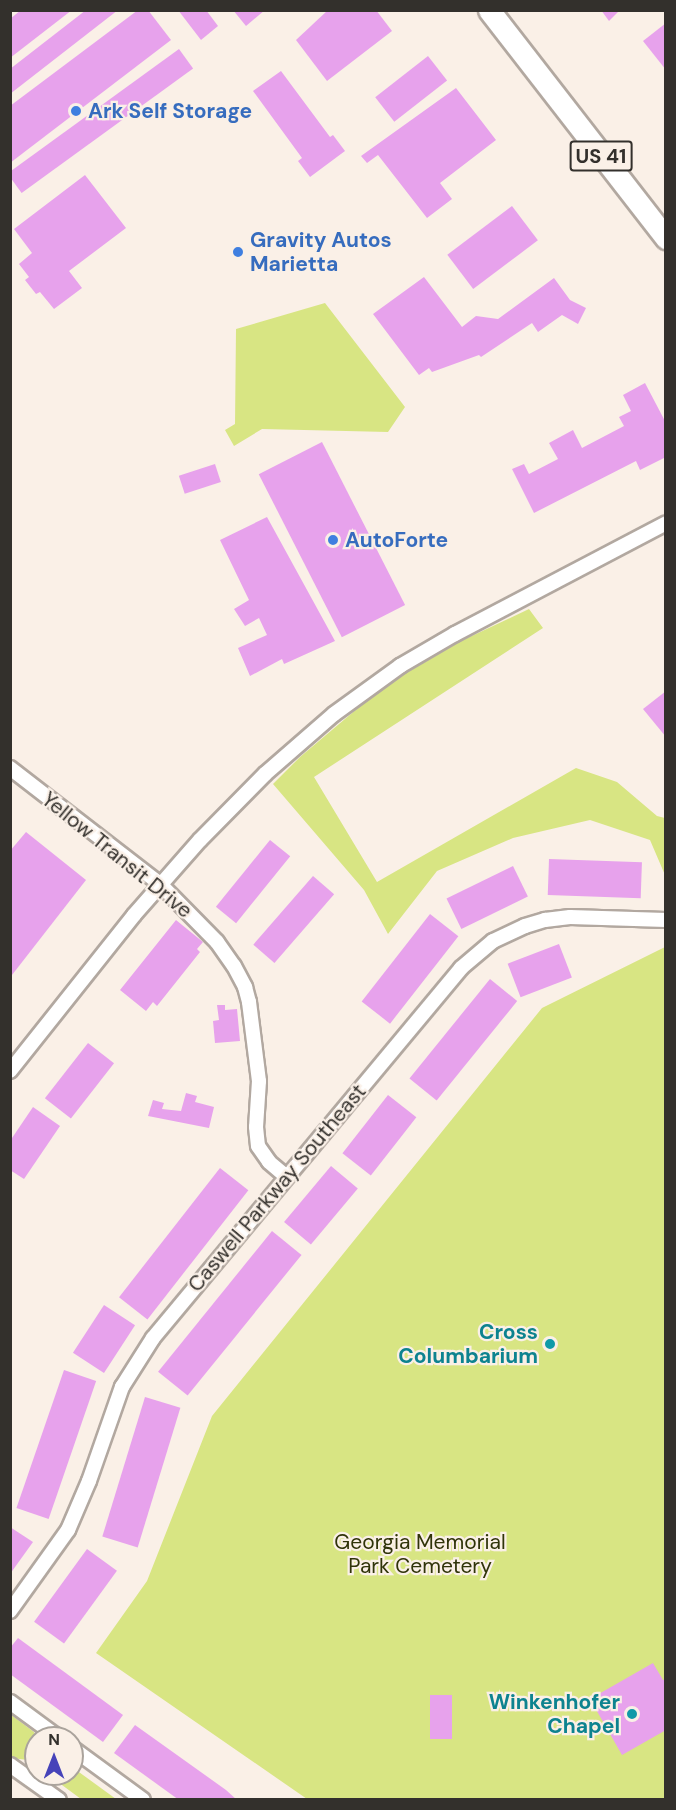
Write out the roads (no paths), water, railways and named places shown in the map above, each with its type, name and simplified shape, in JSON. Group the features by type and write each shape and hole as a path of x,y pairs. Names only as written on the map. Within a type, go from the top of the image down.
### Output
{"main road":[{"name":"US 41","path":"489,10 666,238"}],"street":[{"path":"10,1071 160,884 265,774 334,714 400,666 455,634 666,523"},
{"name":"Yellow Transit Drive","path":"10,768 160,884 217,942 245,987 259,1081 256,1127 258,1146 269,1162 286,1177"},
{"name":"Caswell Parkway Southeast","path":"10,1611 58,1547 76,1515 117,1398 140,1357 286,1177 461,968 493,941 525,926 545,920 570,917 666,920"},
{"path":"10,1702 43,1726"},
{"path":"84,1757 143,1800"},
{"path":"10,1766 58,1800"}],"place":[{"name":"Ark Self Storage","path":"76,111"},
{"name":"Gravity Autos Marietta","path":"238,252"},
{"name":"AutoForte","path":"333,540"},
{"name":"Cross Columbarium","path":"550,1344"},
{"name":"Winkenhofer Chapel","path":"632,1714"}],"park label":[{"name":"Georgia Memorial Park Cemetery","path":"420,1554"}]}
